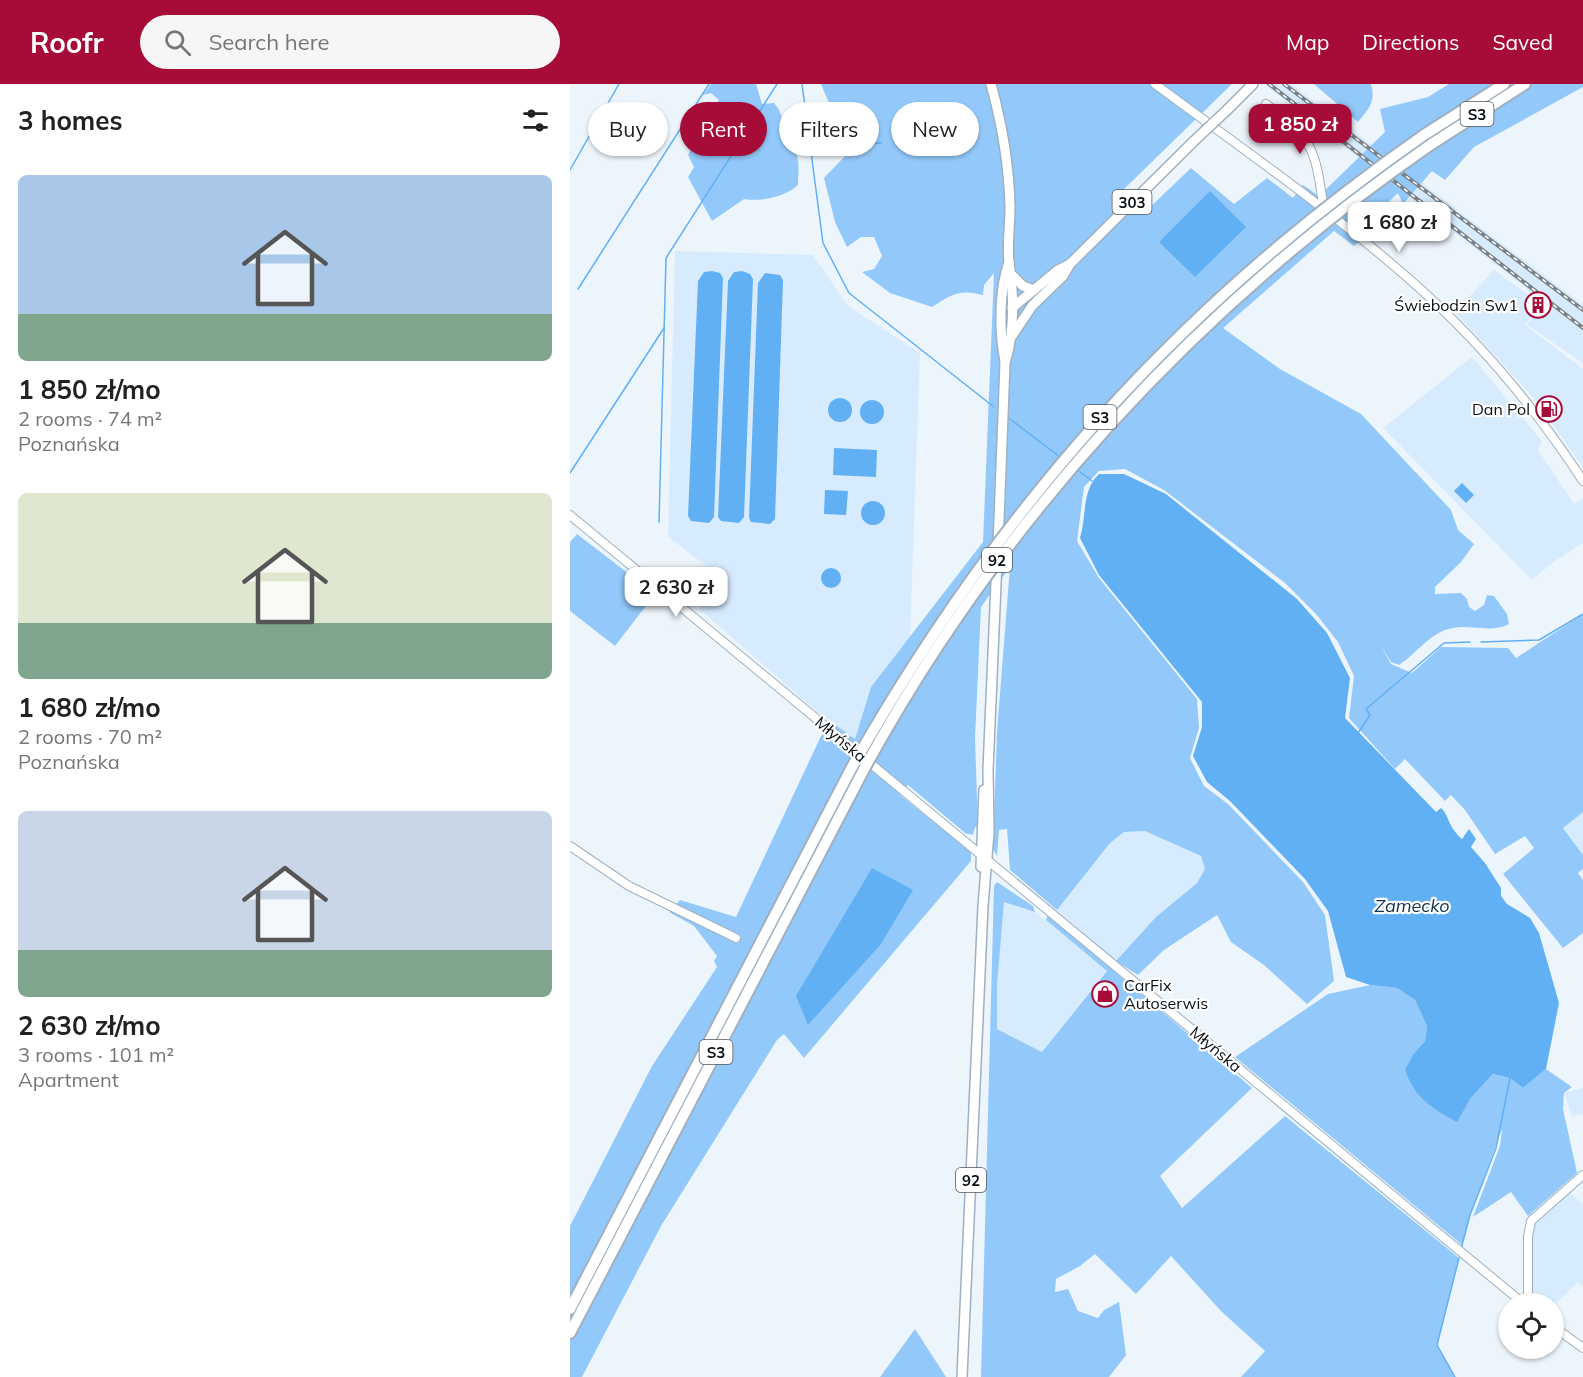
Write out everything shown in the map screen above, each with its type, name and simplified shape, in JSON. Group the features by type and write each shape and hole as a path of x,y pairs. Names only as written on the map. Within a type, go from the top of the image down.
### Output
{"highway":[{"name":"S3","path":"570,1309 857,769 964,606 1030,517 1102,431 1174,356 1258,277 1427,140 1504,84"},
{"name":"S3","path":"1427,140 1525,84"},
{"name":"S3","path":"570,1333 857,769"}],"main road":[{"name":"92","path":"991,84 1008,173 1009,262 1013,276 1002,345 1005,363"},
{"name":"303","path":"1011,338 1032,306 1063,276 1070,264 1253,84"},
{"name":"92","path":"962,1377 984,857 990,791 988,770 1005,363 1011,338 1004,276 1009,262"},
{"name":"303","path":"1008,308 1058,270 1070,264"},
{"path":"1013,276 1023,286 1034,290"},
{"path":"1008,308 1020,311 1032,306"}],"street":[{"path":"1155,84 1324,211 1411,280 1488,357 1545,424 1583,481"},
{"path":"1266,104 1292,124 1311,147 1324,211"},
{"name":"Młyńska","path":"570,515 1513,1293"},
{"path":"570,846 629,886 736,938"},
{"path":"1526,1293 1528,1237 1531,1221 1583,1174"},
{"path":"1564,1334 1583,1348"}],"shaded area":[{"path":"711,84 756,84 761,102 718,102 719,100 711,93 703,95"},
{"path":"821,84 1232,84 1124,189 1146,211 1191,168 1234,204 1267,178 1293,198 1303,185 1319,196 1385,132 1380,109 1428,97 1449,84 1583,84 1583,87 1474,147 1445,180 1432,171 1403,204 1398,193 1361,228 1368,234 1354,246 1334,231 1223,328 1280,369 1361,414 1451,510 1458,530 1474,544 1461,562 1435,587 1435,594 1461,593 1467,599 1469,607 1475,611 1484,605 1487,595 1494,596 1507,614 1509,624 1495,628 1457,627 1449,629 1435,635 1399,665 1391,662 1381,646 1391,664 1412,673 1441,647 1508,648 1516,658 1583,614 1583,812 1563,828 1583,855 1583,869 1578,873 1583,880 1583,933 1563,948 1503,874 1534,848 1525,836 1495,854 1465,810 1451,795 1445,801 1405,759 1395,769 1349,718 1354,676 1338,642 1316,614 1285,583 1164,490 1125,469 1099,471 1084,487 1077,541 1099,578 1197,699 1199,728 1190,758 1204,786 1228,804 1303,882 1325,915 1334,981 1307,1004 1264,965 1231,942 1217,915 1164,950 1138,975 1116,961 1156,917 1197,883 1205,869 1201,856 1145,831 1124,832 1110,843 1057,910 1010,870 1007,829 999,830 997,856 993,849 997,732 1010,567 981,607 975,738 978,827 975,827 973,835 965,833 908,785 900,795 971,852 971,861 804,1058 784,1034 777,1040 661,1226 582,1377 570,1377 570,1226 652,1066 717,967 714,961 717,956 694,926 669,912 680,900 736,917 821,736 834,724 855,739 871,687 983,542 994,273 984,285 983,295 956,294 932,307 890,293 862,272 874,269 882,256 874,237 861,237 847,247 835,222 824,178 846,156 879,156 879,102 829,102"},
{"path":"1264,84 1291,84 1583,305 1583,363 1527,325 1538,310 1528,302 1532,293"},
{"path":"1314,84 1371,84 1372,100 1358,122"},
{"path":"774,103 779,110 779,156 797,156 798,185 772,198 744,199 712,221 688,177 694,167 688,156 767,156 767,104"},
{"path":"675,251 813,255 848,306 920,353 910,637 871,687 855,740 820,714 699,609 725,580 668,537"},
{"path":"1494,270 1530,296 1527,302 1536,310 1525,325 1583,369 1583,467 1533,397 1455,312"},
{"path":"1472,357 1542,441 1538,450 1574,504 1583,499 1583,543 1555,561 1532,580 1383,428"},
{"path":"577,534 655,594 615,646 570,611 570,542"},
{"path":"1583,812 1583,855 1563,828"},
{"path":"1145,831 1201,856 1205,869 1197,883 1156,917 1116,961 1057,910 1109,843 1124,832"},
{"path":"997,882 1033,906 1035,912 1004,902 997,986 997,1029 1042,1052 1107,971 1046,920 1048,915 1252,1088 1160,1176 1182,1208 1285,1116 1459,1258 1437,1345 1455,1377 1241,1377 1265,1351 1221,1311 1171,1256 1136,1294 1095,1254 1080,1266 1056,1279 1055,1292 1068,1289 1078,1311 1098,1318 1104,1310 1119,1302 1126,1355 1109,1377 981,1377 994,886"},
{"path":"1004,901 1035,912 1107,970 1042,1052 997,1029 997,986"},
{"path":"1370,985 1397,988 1415,1000 1427,1026 1425,1041 1414,1053 1470,1099 1493,1074 1510,1078 1523,1088 1546,1069 1572,1087 1564,1093 1563,1109 1577,1173 1528,1216 1511,1192 1473,1217 1500,1146 1502,1129 1470,1215 1462,1245 1235,1057 1328,994"},
{"path":"1583,1088 1583,1114 1572,1116 1564,1093"},
{"path":"1569,1192 1583,1204 1583,1287 1578,1282 1564,1295 1564,1293 1532,1293 1533,1228 1537,1219"},
{"path":"915,1329 946,1377 880,1377"}],"water":[{"path":"1210,191 1246,227 1195,277 1159,242"},
{"path":"742,271 750,274 753,279 744,517 739,523 721,521 718,517 728,281 734,272"},
{"path":"704,272 720,273 723,278 714,517 709,523 691,521 688,516 698,281"},
{"path":"765,273 780,275 783,280 775,519 770,524 751,522 749,518 758,283"},
{"path":"840,398 849,401 852,410 849,419 840,422 831,419 828,410 831,401"},
{"path":"872,400 881,403 884,412 881,421 872,424 863,421 860,412 863,403"},
{"path":"834,448 877,450 876,477 833,475"},
{"name":"Zamecko","path":"1099,474 1124,474 1166,494 1297,599 1327,633 1350,678 1345,718 1436,812 1441,808 1462,839 1469,829 1476,839 1471,847 1485,863 1501,888 1501,896 1507,904 1530,918 1539,933 1559,1003 1546,1069 1523,1088 1510,1078 1493,1074 1470,1099 1457,1122 1432,1107 1414,1088 1405,1070 1414,1053 1425,1041 1427,1026 1415,1000 1397,988 1370,985 1346,977 1328,911 1305,879 1230,801 1207,782 1193,756 1202,727 1202,702 1099,575 1080,538 1089,488"},
{"path":"1462,483 1474,495 1466,503 1454,491"},
{"path":"825,490 848,491 846,515 824,514"},
{"path":"873,501 881,505 885,513 881,521 873,525 865,521 861,513 865,505"},
{"path":"831,568 838,571 841,578 838,585 831,588 824,585 821,578 824,571"},
{"path":"872,868 913,890 881,944 808,1025 796,996"}],"waterway":[{"path":"570,170 619,84"},
{"path":"578,289 709,84"},
{"path":"659,522 666,258 777,84"},
{"path":"802,84 823,243 849,293 994,407"},
{"path":"570,473 664,328"},
{"path":"1010,419 1060,457"},
{"path":"1079,471 1092,481"},
{"path":"1481,642 1539,640 1583,614"},
{"path":"1358,733 1370,715 1366,709 1444,643 1470,642"},
{"path":"1461,1249 1470,1215 1496,1148 1510,1078"},
{"path":"1455,1377 1437,1345 1459,1258"}],"railway":[{"path":"1269,84 1583,328"},
{"path":"1284,84 1583,310"}],"place":[{"name":"Świebodzin Sw1","path":"1538,305"},
{"name":"Dan Pol","path":"1549,409"},
{"name":"CarFix Autoserwis","path":"1105,994"}]}
